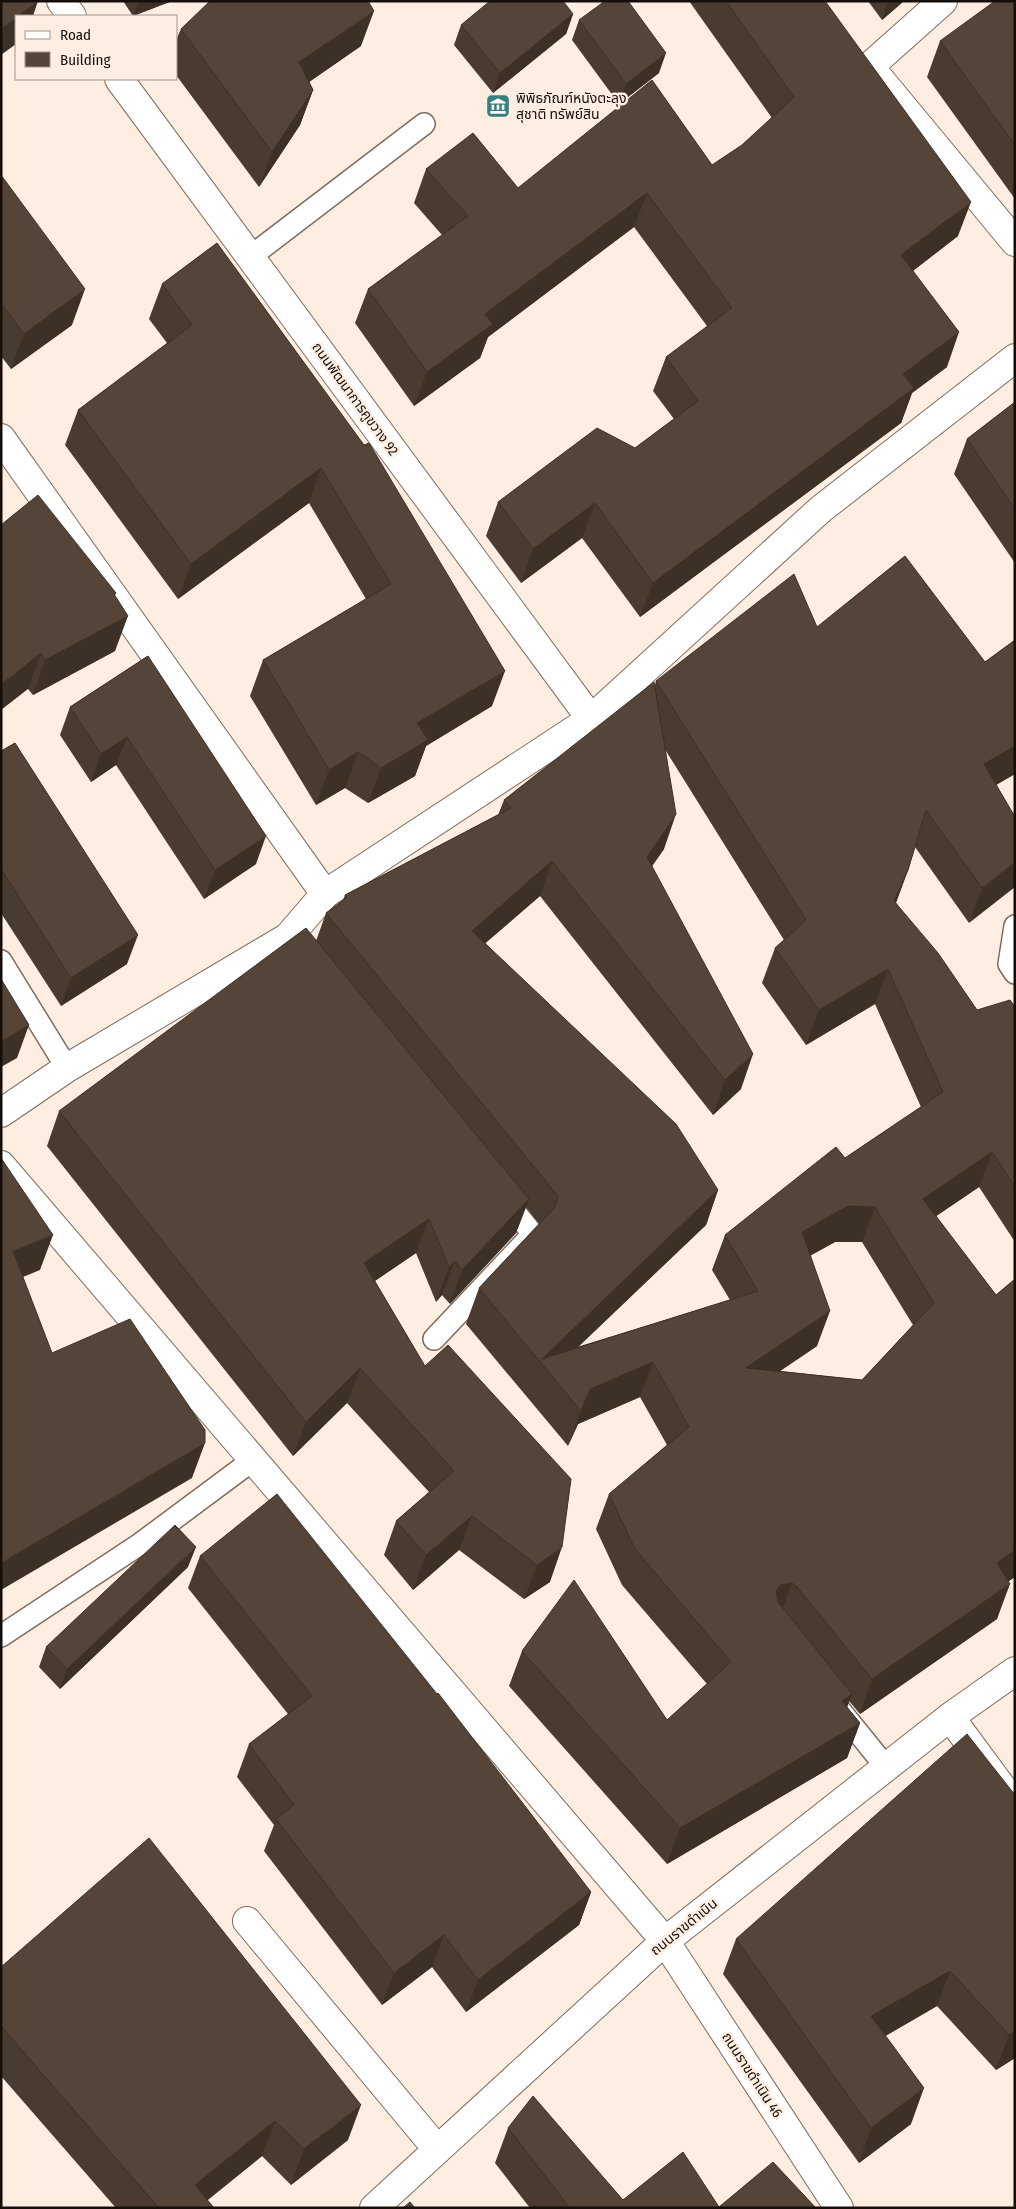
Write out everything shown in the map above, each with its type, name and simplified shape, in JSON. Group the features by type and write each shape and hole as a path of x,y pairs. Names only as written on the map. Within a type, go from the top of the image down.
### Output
{"street":[{"path":"61,1 71,15"},
{"path":"869,67 943,1"},
{"path":"853,46 1015,242"},
{"name":"ถนนพัฒนาการคูขวาง 92","path":"120,80 590,720"},
{"path":"1,1113 67,1068 294,944 325,894 590,720 821,509 1015,358"},
{"path":"1,438 325,894"},
{"name":"ถนนราขดำเนิน 46","path":"1,1165 665,1941 839,2208"},
{"name":"ถนนราขดำเนิน","path":"374,2208 665,1941 950,1717 1015,1671"},
{"path":"950,1717 1015,1805"},
{"path":"247,1921 437,2149"}],"lane":[{"path":"250,257 424,124"},
{"path":"1015,926 1009,964 1015,973"},
{"path":"1,962 67,1068"},
{"path":"434,1339 533,1234 489,1181"},
{"path":"1,1636 140,1544 253,1460"},
{"path":"824,1691 886,1767"}],"building":[{"path":"1,1 38,1 19,15 15,15 15,19 1,29"},
{"path":"210,1 368,1 374,11 299,62 313,90 272,152 181,29"},
{"path":"490,1 563,1 573,14 500,73 461,25"},
{"path":"605,1 628,1 666,53 626,84 579,20"},
{"path":"726,1 825,1 971,202 901,255 959,332 903,374 914,388 653,583 595,503 533,549 498,502 597,428 635,448 698,401 666,357 732,308 647,193 485,314 493,324 427,372 368,289 468,216 426,169 473,133 518,188 652,80 712,165 742,145 794,97"},
{"path":"995,1 1015,1 1015,145 940,41"},
{"path":"1,175 85,289 24,334 1,303"},
{"path":"217,243 364,445 369,443 505,671 417,723 428,740 381,768 358,752 329,770 263,660 391,584 321,468 191,564 78,410 192,325 162,284"},
{"path":"1015,402 1015,509 967,439"},
{"path":"38,495 116,593 114,594 128,616 45,660 41,653 1,683 1,525"},
{"path":"905,556 985,662 1015,640 1015,746 984,764 1015,817 1015,862 982,888 926,810 908,870 894,901 938,953 977,1010 1010,1000 1015,1007 1015,1187 992,1152 923,1199 996,1295 1015,1279 1015,1550 997,1563 1010,1584 872,1679 797,1587 792,1583 780,1585 776,1591 778,1602 852,1694 842,1701 860,1723 680,1828 522,1651 574,1580 667,1720 731,1662 635,1549 609,1494 689,1427 653,1362 590,1389 581,1411 479,1288 555,1207 558,1196 326,913 346,898 345,895 511,808 504,800 654,682 676,814 647,857 753,1054 725,1080 552,861 472,931 676,1124 718,1190 542,1359 758,1291 725,1235 836,1147 845,1158 943,1092 888,969 819,1010 775,948 806,920 656,681 794,574 817,627","holes":["848,1206 875,1207 934,1303 862,1380 746,1368 830,1311 802,1232"]},
{"path":"148,656 266,836 215,870 127,737 101,754 70,707"},
{"path":"15,743 138,935 71,978 1,869 1,751"},
{"path":"306,928 529,1199 462,1270 455,1261 449,1267 429,1219 364,1263 425,1366 448,1345 571,1479 562,1547 537,1565 472,1516 426,1555 396,1521 454,1471 360,1368 306,1422 59,1111"},
{"path":"1,979 29,1025 1,1041"},
{"path":"1,1158 53,1235 13,1251 52,1353 130,1319 205,1430 205,1443 1,1563"},
{"path":"277,1494 438,1693 591,1892 478,1980 444,1935 394,1973 276,1819 294,1805 249,1744 312,1696 200,1556"},
{"path":"175,1525 196,1547 67,1669 46,1647"},
{"path":"967,1734 1015,1795 1015,2031 1009,2035 950,1971 871,2016 924,2088 871,2128 736,1939"},
{"path":"149,1838 361,2105 304,2149 275,2121 195,2185 214,2208 159,2208 1,2026 1,1967"},
{"path":"533,2096 623,2200 683,2152 719,2207 773,2162 816,2208 570,2208 508,2128"},
{"path":"410,2202 415,2208 403,2208"}],"place":[{"name":"พิพิธภัณฑ์หนังตะลุง สุชาติ ทรัพย์สิน","path":"498,106"}]}
